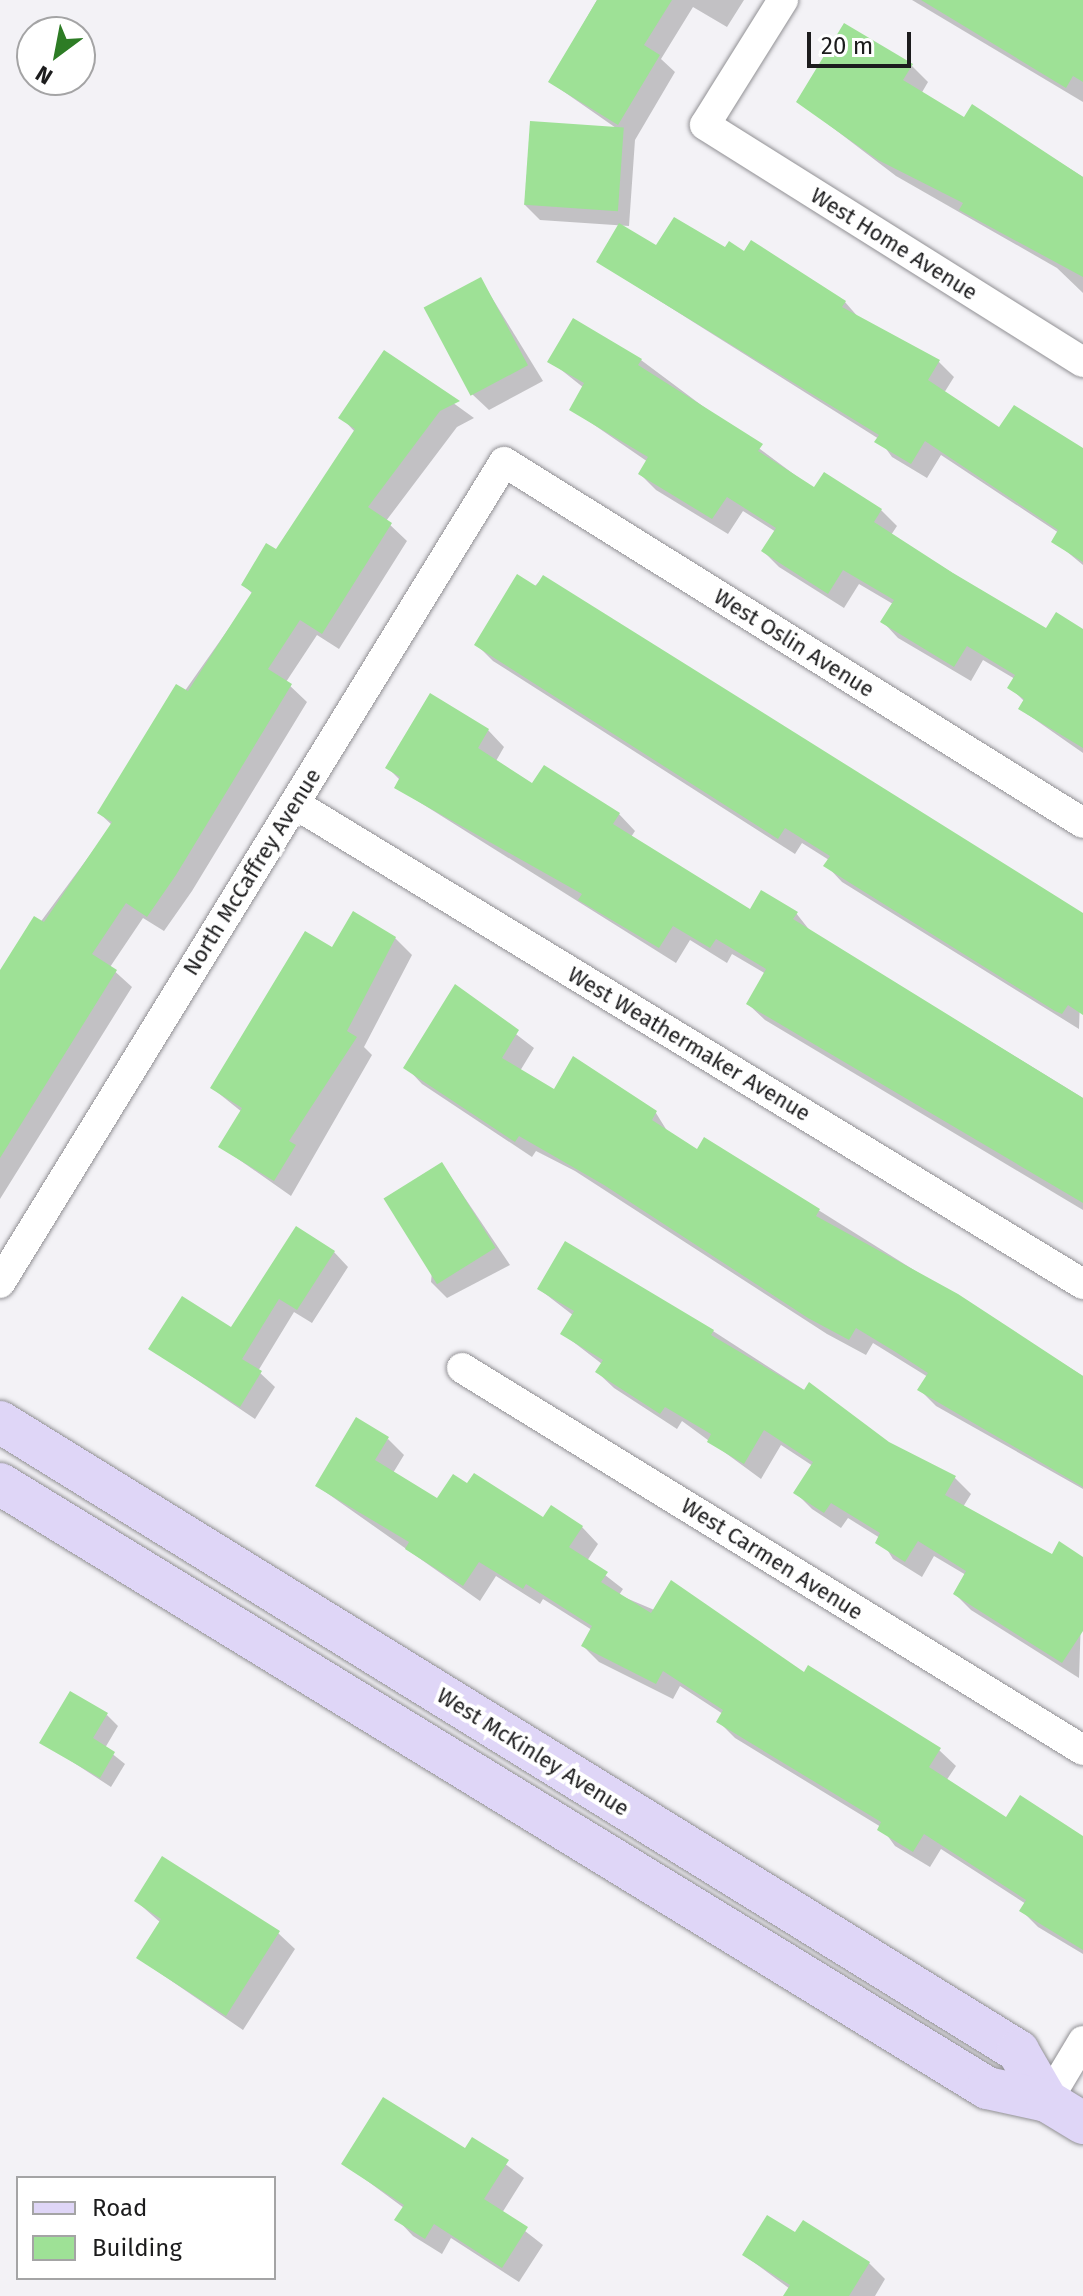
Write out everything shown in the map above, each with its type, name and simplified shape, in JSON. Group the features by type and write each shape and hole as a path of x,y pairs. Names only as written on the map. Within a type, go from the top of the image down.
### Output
{"street":[{"name":"West Home Avenue","path":"783,0 705,125 1083,362"},
{"name":"North McCaffrey Avenue","path":"0,1283 504,462"},
{"name":"West Oslin Avenue","path":"504,462 1083,823"},
{"name":"West Weathermaker Avenue","path":"295,804 1083,1284"},
{"name":"West Carmen Avenue","path":"462,1368 1079,1738"},
{"name":"West McKinley Avenue","path":"0,1422 1018,2051 1047,2101"},
{"name":"West McKinley Avenue","path":"0,1484 987,2088 1047,2101 1083,2123"},
{"path":"1047,2101 1083,2041"}],"building":[{"path":"597,0 672,0 644,45 660,55 618,125 548,82"},
{"path":"921,0 1083,0 1083,82 1073,76 1066,88"},
{"path":"844,23 913,64 903,80 964,117 972,104 1083,177 1083,277 959,210 963,203 878,160 796,102"},
{"path":"530,121 624,128 618,211 524,205"},
{"path":"674,217 725,247 729,241 744,251 751,240 846,301 842,307 940,360 928,380 999,427 1014,405 1083,448 1083,562 1051,542 1058,530 925,441 911,464 874,442 879,435 596,262 619,223 656,245"},
{"path":"481,277 528,365 471,396 424,308"},
{"path":"573,318 642,359 638,365 763,444 758,451 814,487 824,472 882,509 874,522 953,573 1046,628 1056,612 1083,629 1083,748 1018,709 1024,699 1007,688 1015,675 967,646 954,667 880,622 894,600 843,570 828,594 761,551 776,528 727,497 712,519 638,474 648,457 569,410 584,383 547,362"},
{"path":"384,350 460,401 440,411 368,507 392,523 322,634 300,620 268,669 292,684 176,875 147,917 126,903 92,954 117,970 0,1158 0,970 34,916 44,922 112,822 97,813 176,684 188,691 252,592 241,585 266,543 276,549 355,429 338,418"},
{"path":"517,574 536,586 543,575 1083,913 1083,1015 1068,1005 1062,1014 1055,1011 823,866 830,856 785,828 778,839 474,645"},
{"path":"430,693 489,729 478,748 532,783 544,765 620,813 613,824 750,909 761,890 798,912 793,919 1083,1098 1083,1203 746,1004 766,969 716,939 710,948 673,926 659,948 578,900 582,894 394,788 400,777 385,768"},
{"path":"353,911 396,937 347,1031 357,1037 289,1141 296,1145 274,1181 218,1147 242,1108 210,1088 305,931 332,947"},
{"path":"455,984 519,1030 502,1058 554,1089 573,1056 657,1111 652,1120 697,1149 704,1137 820,1209 816,1216 958,1294 1083,1376 1083,1487 917,1390 928,1373 894,1351 856,1328 849,1340 808,1318 604,1185 519,1136 515,1142 403,1068"},
{"path":"442,1162 496,1248 437,1284 383,1199"},
{"path":"296,1226 335,1251 297,1310 279,1299 242,1359 262,1371 240,1407 148,1349 182,1296 231,1327"},
{"path":"565,1241 714,1330 711,1335 804,1390 809,1382 889,1442 956,1476 945,1495 1052,1554 1059,1541 1083,1557 1083,1631 1062,1663 953,1594 966,1571 918,1541 905,1562 875,1543 880,1533 831,1503 824,1513 793,1493 813,1462 764,1430 744,1464 707,1442 711,1434 665,1407 660,1414 595,1372 603,1360 560,1334 574,1311 537,1289"},
{"path":"356,1417 389,1437 375,1460 437,1498 453,1474 467,1483 474,1473 543,1517 551,1505 583,1526 569,1547 608,1572 601,1582 651,1613 671,1580 804,1672 808,1665 941,1748 929,1767 1006,1817 1020,1795 1083,1836 1083,1950 1019,1911 1026,1900 924,1834 913,1852 877,1830 881,1822 716,1722 723,1710 663,1671 656,1684 581,1646 592,1626 526,1584 523,1589 479,1562 463,1586 405,1549 409,1542 315,1486"},
{"path":"70,1691 108,1713 93,1738 115,1752 100,1778 39,1743"},
{"path":"162,1856 280,1931 226,2016 136,1958 161,1919 134,1901"},
{"path":"383,2097 465,2148 472,2137 509,2160 484,2199 528,2227 502,2268 434,2224 425,2239 394,2220 404,2205 341,2164"},
{"path":"767,2215 795,2232 803,2220 870,2262 849,2296 783,2296 790,2285 742,2255"}]}
